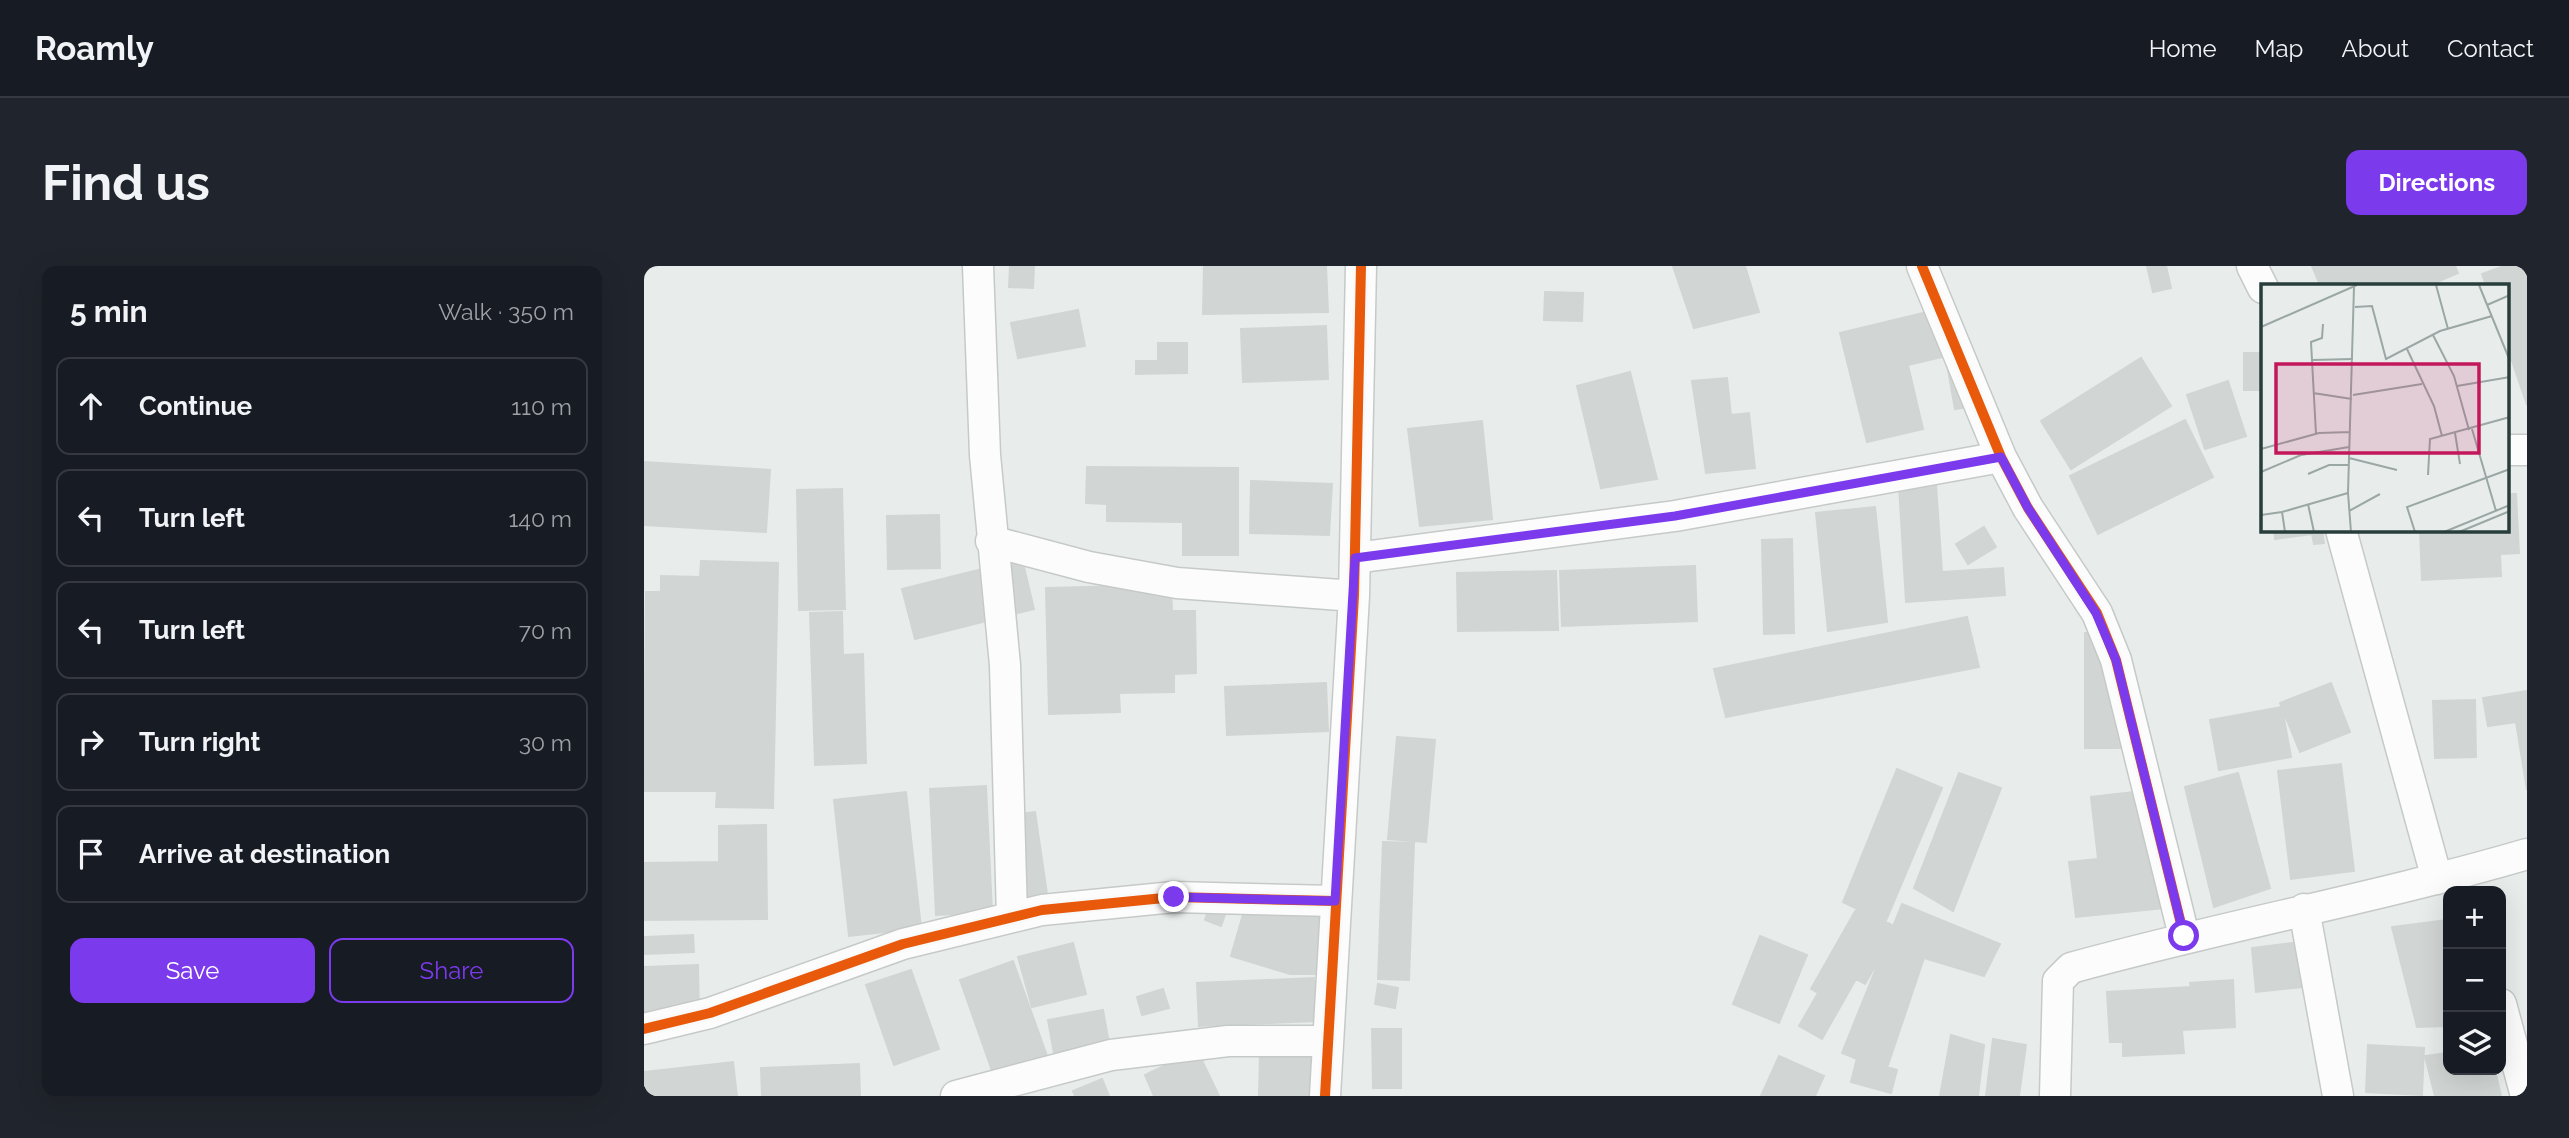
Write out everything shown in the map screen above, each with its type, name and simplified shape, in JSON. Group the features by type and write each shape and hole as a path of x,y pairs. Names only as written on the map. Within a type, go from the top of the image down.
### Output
{"street":[{"path":"978,266 991,541 1005,666 1012,917"},
{"path":"1325,1096 1326,1041 1354,597 1361,266"},
{"path":"1922,266 2001,457 2028,508 2096,613 2116,660 2184,936"},
{"path":"2252,266 2261,284"},
{"path":"1355,558 1675,516 2001,457"},
{"path":"2342,532 2457,881"},
{"path":"991,541 1089,567 1177,583 1354,597"},
{"path":"2055,1096 2058,981 2071,968 2184,936 2304,909 2457,881 2527,854"},
{"path":"644,1029 710,1013 903,944 1012,917 1105,902 1174,897 1335,901"},
{"path":"2304,909 2339,1096"},
{"path":"2503,1012 2526,1096"},
{"path":"956,1096 1111,1055 1227,1041 1326,1041"}],"building":[{"path":"1010,266 1034,266 1033,288 1009,287"},
{"path":"1204,266 1326,266 1328,312 1203,314"},
{"path":"1673,266 1745,266 1759,312 1694,328"},
{"path":"2147,266 2166,266 2171,288 2153,292"},
{"path":"2312,266 2455,266 2458,273 2432,284 2320,284"},
{"path":"2504,266 2527,266 2527,405 2510,355 2510,284 2486,284 2482,274"},
{"path":"1545,292 1583,293 1582,321 1544,320"},
{"path":"1948,307 1959,353 1908,365 1923,429 1867,442 1840,333"},
{"path":"1078,310 1085,346 1018,358 1011,323"},
{"path":"1326,326 1328,379 1243,382 1241,329"},
{"path":"1158,343 1187,343 1187,373 1136,374 1136,361 1158,361"},
{"path":"2244,353 2261,353 2261,390 2244,390"},
{"path":"2141,358 2171,406 2071,469 2041,421"},
{"path":"1946,359 1980,405 1955,409"},
{"path":"1630,372 1657,479 1601,488 1577,386"},
{"path":"1727,378 1731,415 1749,413 1755,468 1706,473 1692,381"},
{"path":"2228,381 2246,436 2205,449 2187,395"},
{"path":"2185,420 2213,477 2098,534 2070,476"},
{"path":"1482,421 1492,519 1420,526 1408,429"},
{"path":"644,462 770,470 766,532 644,525"},
{"path":"1087,467 1238,468 1238,555 1183,555 1183,522 1107,521 1107,504 1086,503"},
{"path":"1251,481 1332,484 1329,535 1250,533"},
{"path":"1936,484 1942,572 2003,568 2005,595 1906,602 1899,486"},
{"path":"842,489 845,609 799,610 797,490"},
{"path":"2510,494 2516,494 2519,553 2500,554 2501,576 2422,580 2420,532 2510,532"},
{"path":"1875,507 1887,622 1828,631 1816,513"},
{"path":"939,515 940,568 888,569 887,516"},
{"path":"1984,527 1996,547 1968,564 1956,544"},
{"path":"2274,532 2322,532 2324,543 2314,544 2312,534 2275,539"},
{"path":"1792,539 1794,633 1764,634 1762,540"},
{"path":"1022,559 1034,609 915,639 902,589"},
{"path":"701,561 778,563 773,808 716,807 717,791 644,791 646,592 661,592 661,576 700,577"},
{"path":"1695,566 1697,621 1562,626 1560,571"},
{"path":"1556,571 1558,630 1458,631 1457,573"},
{"path":"1171,585 1172,611 1195,611 1196,673 1174,674 1174,692 1119,693 1120,712 1049,714 1046,588"},
{"path":"842,612 843,655 863,654 866,763 815,765 810,613"},
{"path":"1967,617 1979,667 1726,717 1714,669"},
{"path":"2085,633 2120,633 2120,748 2085,748"},
{"path":"1326,683 1328,731 1227,735 1225,687"},
{"path":"2331,683 2350,732 2300,752 2280,703"},
{"path":"2527,691 2527,790 2516,722 2488,726 2483,698"},
{"path":"2475,700 2476,757 2435,758 2433,701"},
{"path":"2282,707 2291,757 2219,770 2210,720"},
{"path":"1397,737 1435,740 1426,842 1388,839"},
{"path":"2341,764 2354,871 2291,879 2278,771"},
{"path":"1897,769 1942,788 1885,923 1843,902"},
{"path":"1959,773 2001,788 1953,911 1914,888"},
{"path":"2238,773 2270,888 2214,907 2185,787"},
{"path":"986,786 992,912 936,915 930,789"},
{"path":"2151,790 2164,908 2076,917 2069,862 2098,859 2091,797"},
{"path":"906,792 921,928 849,936 834,800"},
{"path":"1035,812 1048,901 1009,906 995,817"},
{"path":"766,825 767,919 644,920 644,863 719,862 719,826"},
{"path":"1383,842 1414,843 1409,980 1378,979"},
{"path":"1215,891 1264,898 1338,920 1341,974 1290,974 1231,956 1244,911 1228,906 1221,926 1205,920"},
{"path":"1902,904 2000,944 1984,976 1924,958 1886,1071 1842,1053"},
{"path":"1858,906 1897,928 1865,984 1856,979 1822,1039 1799,1026 1818,993 1811,989"},
{"path":"2443,921 2443,1026 2417,1027 2392,927"},
{"path":"693,935 694,952 644,954 644,937"},
{"path":"1760,936 1807,955 1779,1023 1733,1004"},
{"path":"2307,941 2312,986 2256,992 2252,948"},
{"path":"1073,943 1086,994 1032,1007 1018,957"},
{"path":"1013,961 1056,1081 1001,1096 960,980"},
{"path":"698,965 699,1018 644,1019 644,967"},
{"path":"911,970 939,1049 894,1065 866,985"},
{"path":"1314,978 1315,1021 1199,1026 1197,983"},
{"path":"2233,980 2235,1027 2182,1030 2184,1053 2123,1056 2123,1042 2110,1042 2107,992 2191,987 2190,983"},
{"path":"1378,984 1398,988 1395,1008 1375,1004"},
{"path":"1163,989 1169,1008 1142,1015 1137,997"},
{"path":"1103,1010 1112,1060 1057,1070 1048,1020"},
{"path":"1372,1029 1401,1029 1401,1088 1373,1088"},
{"path":"1951,1035 1984,1045 1978,1096 1940,1096"},
{"path":"1993,1039 2026,1045 2019,1096 1986,1096"},
{"path":"2368,1045 2424,1048 2422,1095 2366,1092"},
{"path":"1197,1050 1219,1096 1154,1096 1145,1075"},
{"path":"1260,1054 1341,1055 1340,1096 1259,1096"},
{"path":"2443,1054 2443,1075 2496,1075 2501,1096 2435,1096 2425,1056"},
{"path":"1779,1056 1824,1076 1815,1096 1761,1096"},
{"path":"1857,1058 1897,1070 1891,1093 1851,1082"},
{"path":"733,1062 737,1096 644,1096 644,1072"},
{"path":"859,1064 860,1096 762,1096 761,1068"},
{"path":"1102,1079 1109,1096 1075,1096 1073,1091"}],"cycle path":[{"path":"1325,1096 1354,596 1361,266"},
{"path":"1922,266 2001,457 2028,508 2097,613 2116,660 2184,936"},
{"path":"644,1029 710,1013 903,944 1042,910 1174,897 1335,901"}],"route":[{"path":"1174,897 1335,901 1355,558 1675,516 2001,457 2028,508 2096,613 2116,660 2184,936"}]}
